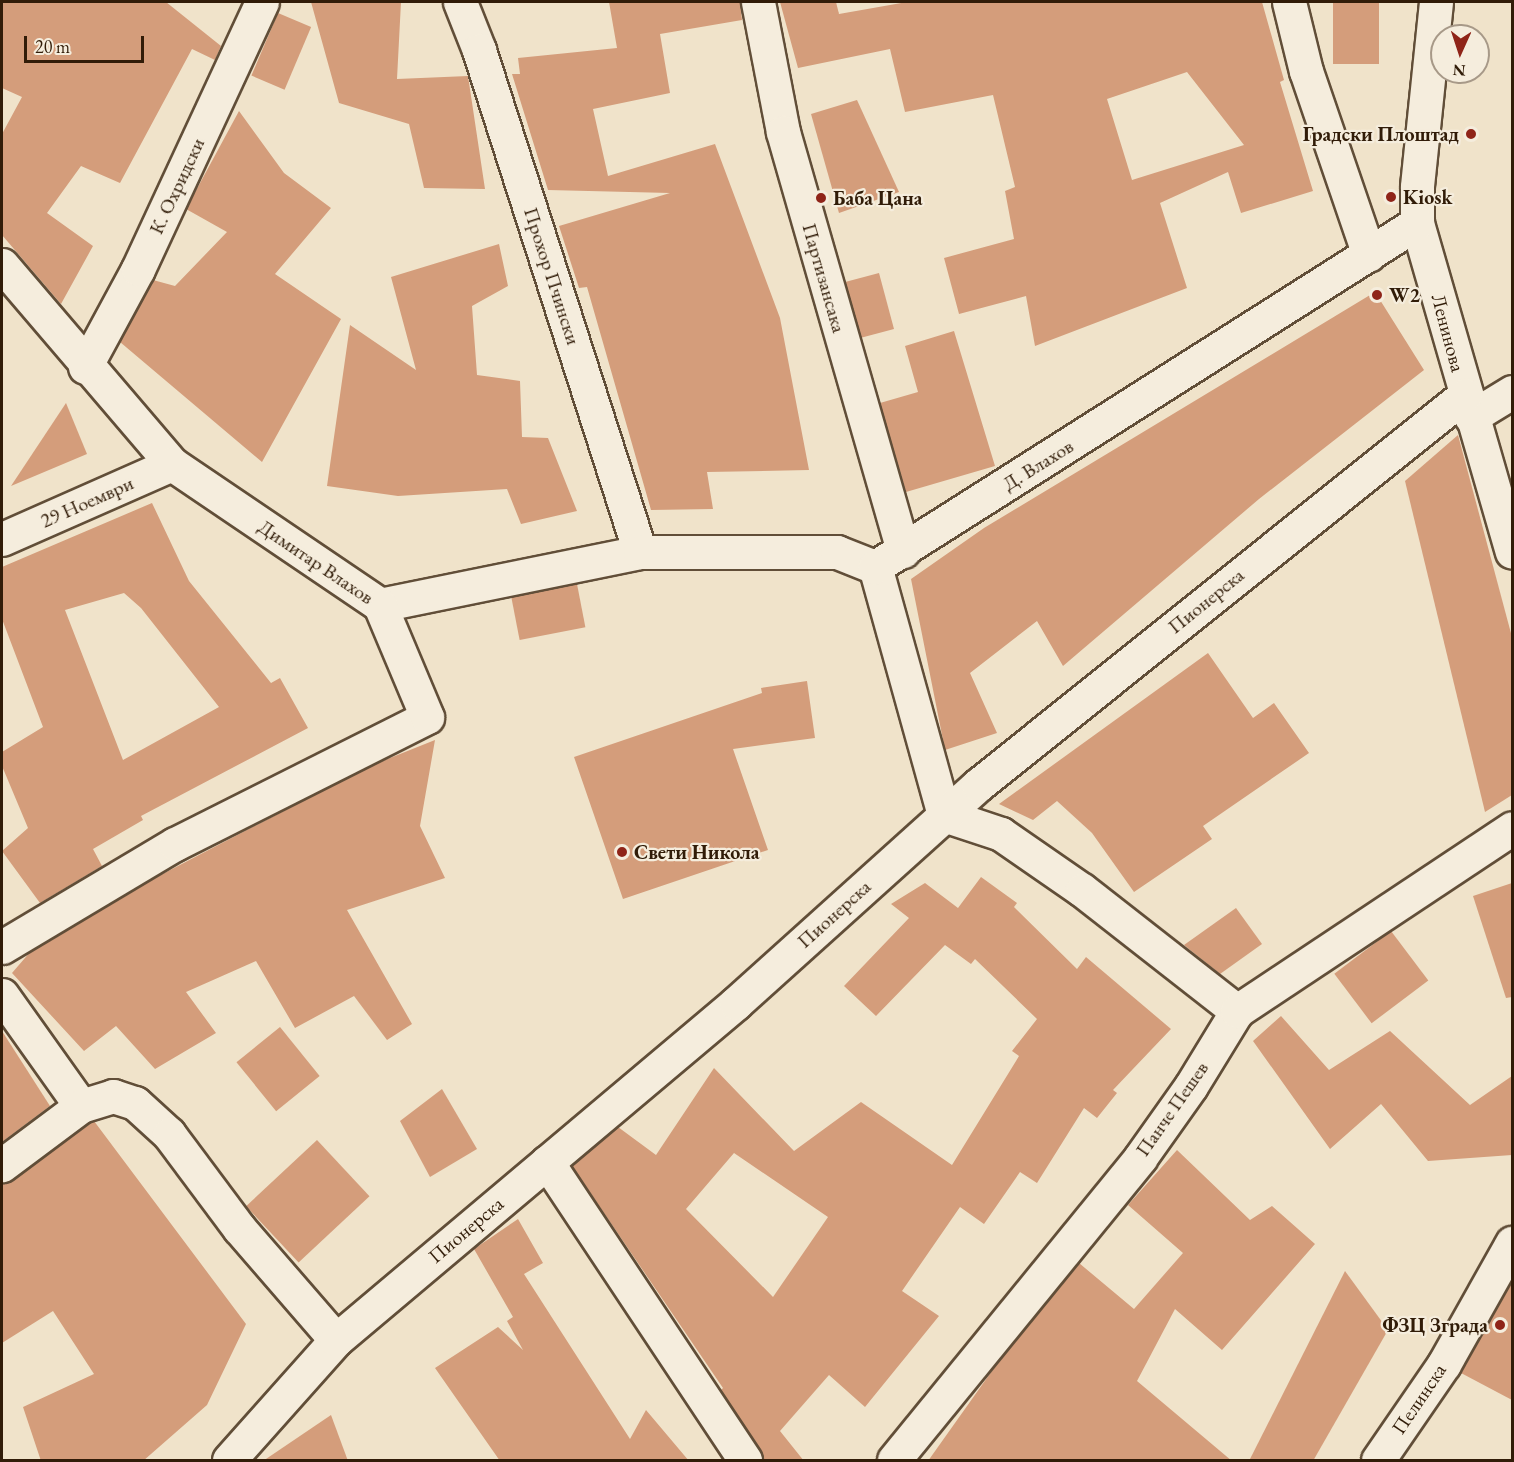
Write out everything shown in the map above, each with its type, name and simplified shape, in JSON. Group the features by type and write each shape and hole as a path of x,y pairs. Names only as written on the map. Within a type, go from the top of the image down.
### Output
{"street":[{"name":"К. Охридски","path":"85,367 138,269 262,2"},
{"name":"Прохор Пчински","path":"460,2 479,50 640,552"},
{"name":"Партизансака","path":"758,2 783,132 903,551"},
{"path":"1289,2 1306,71 1369,255"},
{"name":"Ленинова","path":"1436,2 1417,187 1418,223 1468,406 1512,552"},
{"name":"Д. Влахов","path":"875,567 1418,223"},
{"name":"Димитар Влахов","path":"2,265 85,367 172,464 380,605 640,552 837,552 875,567"},
{"name":"Пионерска","path":"230,1461 336,1340 736,1003 944,815 1468,406 1512,392"},
{"name":"29 Ноември","path":"2,539 172,464"},
{"path":"875,567 944,815 1000,834 1082,890 1237,1011"},
{"path":"2,947 175,844 427,717 380,605"},
{"name":"Панче Пешев","path":"894,1461 1140,1158 1191,1086 1237,1011 1512,828"},
{"path":"2,995 81,1106"},
{"path":"2,1165 81,1106 113,1096 135,1103 169,1134 239,1228 336,1340"},
{"path":"547,1162 745,1461"},
{"name":"Пелинска","path":"1378,1461 1444,1364 1512,1243"}],"building":[{"path":"2,2 166,2 221,46 215,60 192,49 120,183 81,166 47,213 93,246 61,304 2,235 2,134 22,97 2,88"},
{"path":"311,2 401,2 397,79 468,76 485,189 424,188 409,124 339,103"},
{"path":"609,2 740,2 742,20 660,34 670,93 593,109 608,176 715,144 780,318 809,470 707,472 713,509 651,510 587,287 579,288 559,226 670,193 548,190 512,74 520,74 518,58 617,48"},
{"path":"780,2 836,2 839,14 907,2 1262,2 1284,80 1280,82 1313,191 1241,213 1228,172 1160,203 1187,288 1035,346 1026,296 959,314 944,258 1014,239 1005,191 1015,187 993,95 905,112 890,49 798,68","holes":["1187,72 1244,145 1132,180 1107,99"]},
{"path":"1333,2 1379,2 1379,64 1333,64"},
{"path":"278,13 311,27 285,90 251,76"},
{"path":"857,100 899,192 839,213 811,114"},
{"path":"239,111 284,173 331,208 275,274 341,319 262,462 120,342 153,280 175,286 227,232 186,209"},
{"path":"499,244 508,286 472,306 477,375 520,381 522,437 548,438 577,511 521,524 507,489 398,496 327,486 350,325 416,370 391,277"},
{"path":"879,273 894,329 860,338 845,282"},
{"path":"1375,292 1424,370 1259,499 1063,666 1037,621 970,673 997,733 945,750 911,579 984,528"},
{"path":"954,331 995,466 906,492 880,403 918,392 905,346"},
{"path":"66,403 87,454 11,486"},
{"path":"1458,435 1512,637 1512,795 1485,812 1405,481"},
{"path":"152,503 189,581 271,683 280,678 308,728 141,816 143,820 93,849 102,866 40,903 2,851 28,828 2,766 2,752 43,727 2,619 2,567","holes":["124,593 141,608 219,707 123,760 65,610"]},
{"path":"577,584 585,627 520,640 511,597"},
{"path":"1208,653 1253,718 1274,703 1309,753 1203,826 1212,839 1134,892 1092,833 1057,801 1033,820 999,804"},
{"path":"807,681 815,738 733,749 768,850 623,899 574,757 762,693 761,688"},
{"path":"435,740 420,826 445,878 347,910 412,1024 387,1040 354,996 295,1028 256,961 186,992 216,1033 155,1069 116,1026 84,1051 12,973 31,951 153,879 370,766"},
{"path":"981,877 1017,903 1014,907 1077,969 1086,957 1171,1029 1113,1090 1117,1093 1097,1118 1084,1108 1037,1183 1020,1172 984,1224 960,1207 902,1291 939,1316 865,1407 829,1375 780,1431 804,1461 765,1461 721,1390 723,1388 572,1166 618,1127 656,1155 714,1068 794,1151 861,1102 952,1165 1019,1056 1012,1051 1037,1019 975,959 971,964 945,945 876,1016 844,986 909,918 891,904 925,883 958,908","holes":["734,1153 828,1217 773,1297 686,1209"]},
{"path":"1512,883 1512,997 1506,998 1473,896"},
{"path":"1236,908 1262,944 1220,974 1184,945"},
{"path":"1391,931 1428,981 1372,1023 1334,974"},
{"path":"1281,1016 1329,1070 1390,1031 1470,1105 1512,1076 1512,1155 1428,1161 1381,1104 1330,1149 1253,1041"},
{"path":"280,1027 320,1076 276,1111 236,1062"},
{"path":"2,1031 50,1106 2,1142"},
{"path":"442,1089 477,1149 430,1177 400,1121"},
{"path":"94,1121 246,1324 207,1405 143,1461 41,1461 23,1407 94,1374 53,1311 2,1343 2,1183 13,1180"},
{"path":"317,1140 370,1196 299,1262 246,1206"},
{"path":"1177,1150 1250,1220 1272,1206 1315,1244 1222,1350 1175,1309 1137,1381 1232,1461 928,1461 999,1361 1079,1263 1134,1309 1183,1253 1128,1205"},
{"path":"518,1219 543,1263 524,1274 630,1439 646,1410 689,1461 500,1461 435,1368 498,1327 523,1350 507,1321 513,1317 474,1249"},
{"path":"1345,1271 1388,1330 1313,1461 1249,1461"},
{"name":"ФЗЦ Зграда","path":"1512,1280 1512,1400 1461,1373"},
{"path":"331,1415 348,1461 263,1461"}],"place":[{"name":"Градски Плоштад","path":"1471,134"},
{"name":"Kiosk","path":"1391,197"},
{"name":"Баба Цана","path":"821,198"},
{"name":"W2","path":"1377,295"},
{"name":"Свети Никола","path":"622,852"},
{"name":"ФЗЦ Зграда","path":"1500,1325"}]}
